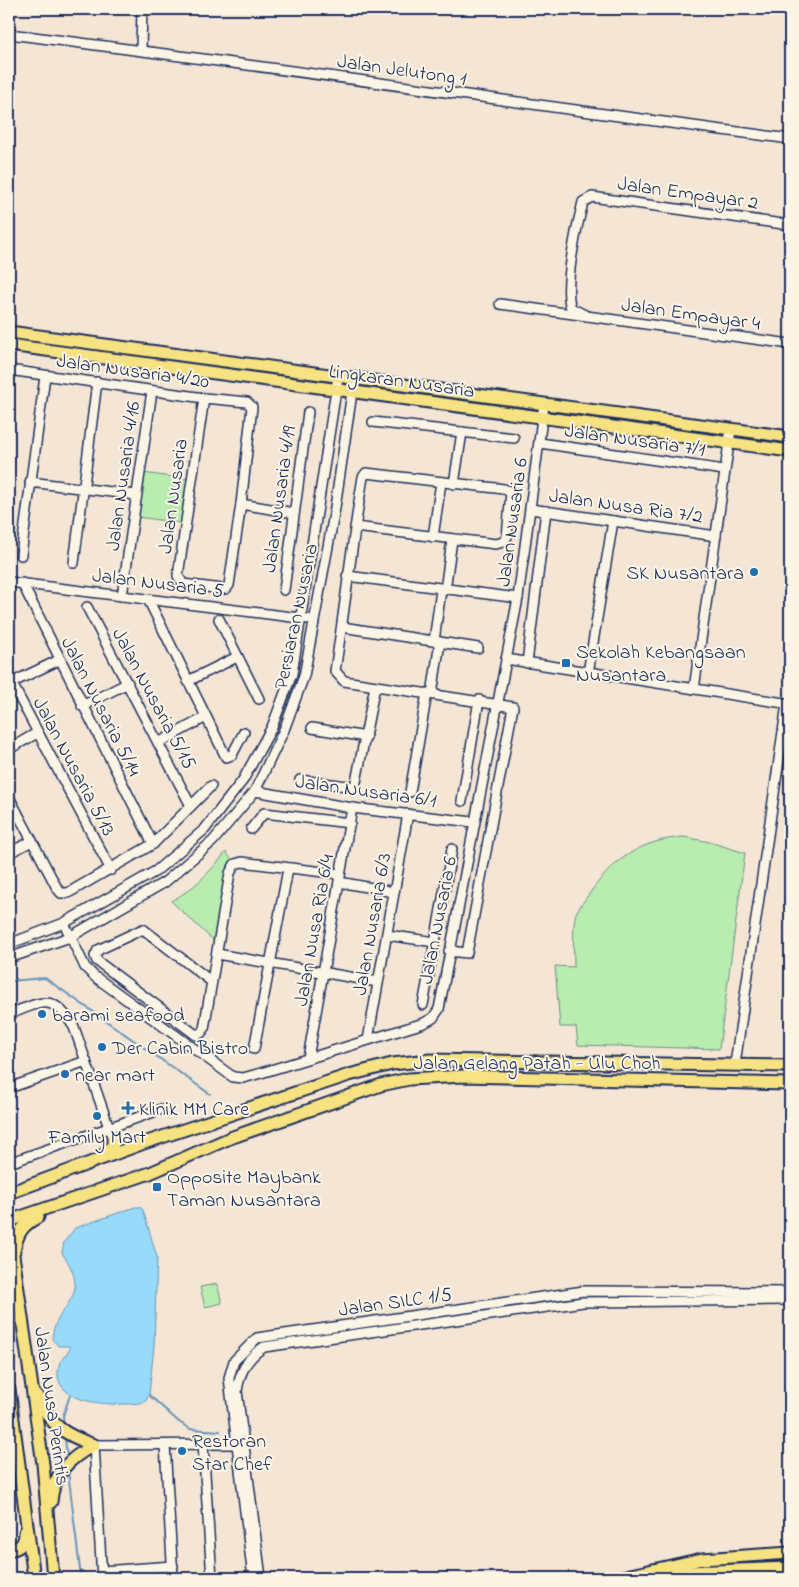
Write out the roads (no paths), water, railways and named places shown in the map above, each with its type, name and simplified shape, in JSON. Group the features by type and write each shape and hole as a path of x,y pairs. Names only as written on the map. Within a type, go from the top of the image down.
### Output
{"main road":[{"name":"Lingkaran Nusaria","path":"9,332 790,437"},
{"name":"Lingkaran Nusaria","path":"9,345 542,419 790,451"},
{"name":"Jalan Gelang Patah - Ulu Choh","path":"9,1193 141,1144 349,1075 392,1064 430,1060 790,1066"},
{"name":"Jalan Gelang Patah - Ulu Choh","path":"9,1221 150,1173 230,1138 381,1085 409,1079 463,1076 790,1084"},
{"path":"111,1133 122,1146 141,1144"},
{"path":"92,1162 110,1150 113,1145 111,1133"},
{"path":"13,1255 16,1237 21,1228 30,1221 83,1197"},
{"name":"Jalan Nusa Perintis","path":"9,1240 13,1255 32,1386 49,1517 53,1578"},
{"path":"32,1386 45,1412 59,1430 71,1437 94,1445"},
{"name":"Jalan Nusa Perintis","path":"9,1389 26,1509 32,1578"},
{"path":"49,1517 52,1493 65,1464 74,1456 94,1445"},
{"path":"9,1552 20,1546 25,1540 26,1509"},
{"path":"9,1552 22,1557 27,1562 32,1578"},
{"path":"666,1578 689,1570 702,1559 790,1553"},
{"path":"616,1578 689,1570 702,1575 790,1568"},
{"path":"730,1578 761,1569"}],"street":[{"path":"141,50 142,9"},
{"name":"Jalan Jelutong 1","path":"9,34 141,50 432,92 790,139"},
{"name":"Jalan Empayar 2","path":"587,316 571,308 568,301 578,220 583,202 592,197 790,225"},
{"name":"Jalan Empayar 4","path":"500,304 790,344"},
{"name":"Jalan Nusaria 4/20","path":"9,370 204,398 247,402 252,407 241,504"},
{"path":"21,555 45,376"},
{"name":"Persiaran Nusaria","path":"9,944 64,923 156,872 205,829 243,780 272,727 292,674 338,377"},
{"name":"Persiaran Nusaria","path":"9,958 70,936 164,882 213,841 254,791 284,730 304,676 316,620 354,379"},
{"path":"74,563 97,382"},
{"name":"Jalan Nusaria 4/16","path":"122,596 152,391"},
{"name":"Jalan Nusaria","path":"204,398 178,576 184,584 226,589 229,585 241,504"},
{"name":"Jalan Nusaria 6","path":"70,936 86,967 94,976 233,1077 244,1078 424,1023 433,1018 439,1009 473,822 518,598 544,404"},
{"name":"Jalan Nusaria 4/19","path":"284,590 308,412"},
{"path":"374,422 514,438"},
{"path":"694,690 731,429"},
{"path":"454,484 462,432"},
{"name":"Jalan Nusaria 7/1","path":"540,443 724,470"},
{"path":"355,527 496,544 503,542 507,537 511,492 366,473 363,477 347,576 335,671 344,681 479,700 513,707 467,953 449,951"},
{"path":"30,482 84,487 136,495"},
{"path":"433,537 441,482"},
{"path":"241,504 294,513"},
{"name":"Jalan Nusa Ria 7/2","path":"531,509 716,536"},
{"path":"527,663 546,512"},
{"path":"588,674 613,521"},
{"path":"410,792 430,694 443,590 452,540"},
{"path":"347,576 443,590 518,598"},
{"name":"Jalan Nusaria 5","path":"9,582 302,618"},
{"name":"Jalan Nusaria 5/14","path":"22,583 58,660 153,844"},
{"path":"148,599 226,757 232,755 244,732"},
{"name":"Jalan Nusaria 5/15","path":"87,607 191,806"},
{"path":"302,618 316,620"},
{"path":"219,619 259,699"},
{"path":"342,626 478,648"},
{"path":"188,681 237,658"},
{"path":"506,659 588,674 789,704 735,1064"},
{"path":"10,680 58,660"},
{"name":"Jalan Nusaria 5/13","path":"10,680 110,870"},
{"path":"82,706 128,683"},
{"path":"300,780 355,787 375,686"},
{"path":"462,801 479,700"},
{"path":"158,743 206,717"},
{"path":"312,728 366,737"},
{"path":"9,749 37,733"},
{"path":"9,797 61,893 75,891 153,844 211,786"},
{"name":"Jalan Nusaria 6/1","path":"254,791 352,808 473,822"},
{"name":"Jalan Nusa Ria 6/4","path":"308,1058 352,808"},
{"path":"251,829 264,813 350,823"},
{"name":"Jalan Nusaria 6/3","path":"368,1040 408,814"},
{"path":"9,852 32,841"},
{"path":"423,1005 452,849"},
{"path":"212,982 143,929 98,950 95,956 97,962 196,1035 201,1033 212,982 230,873 234,864 242,862 340,878 394,892"},
{"path":"254,1049 288,869"},
{"path":"64,923 70,936"},
{"path":"387,934 435,942"},
{"path":"217,954 378,982"},
{"path":"9,1014 44,1002 56,1005 65,1013 74,1027 111,1133"},
{"path":"9,1088 86,1061"},
{"path":"9,1163 111,1133 162,1109"},
{"name":"Jalan SILC 1/5","path":"253,1578 235,1444 229,1378 234,1361 258,1338 584,1291 790,1292"},
{"name":"Jalan SILC 1/5","path":"261,1578 237,1391 239,1377 246,1363 256,1352 264,1347 583,1302 790,1300"},
{"path":"203,1444 212,1578"},
{"path":"173,1566 102,1575 94,1445 235,1444"},
{"path":"165,1445 173,1578"},
{"path":"702,1559 702,1575"}],"water":[{"path":"135,1207 140,1207 143,1210 157,1257 154,1346 149,1395 145,1402 104,1404 75,1396 64,1389 59,1379 59,1365 70,1349 69,1346 58,1346 52,1339 59,1317 74,1291 75,1281 62,1253 64,1242 75,1228"}],"waterway":[{"path":"9,981 45,978 210,1094"},
{"path":"64,1424 63,1416 70,1395"},
{"path":"149,1395 179,1422 190,1429 220,1431"},
{"path":"65,1437 67,1459"},
{"path":"68,1471 81,1578"}],"place":[{"name":"SK Nusantara","path":"754,572"},
{"name":"Sekolah Kebangsaan Nusantara","path":"566,663"},
{"name":"barami seafood","path":"42,1014"},
{"name":"Der Cabin Bistro","path":"102,1047"},
{"name":"near mart","path":"65,1074"},
{"name":"Klinik MM Care","path":"128,1108"},
{"name":"Family Mart","path":"97,1116"},
{"name":"Opposite Maybank Taman Nusantara","path":"157,1187"},
{"name":"Restoran Star Chef","path":"182,1451"}]}
